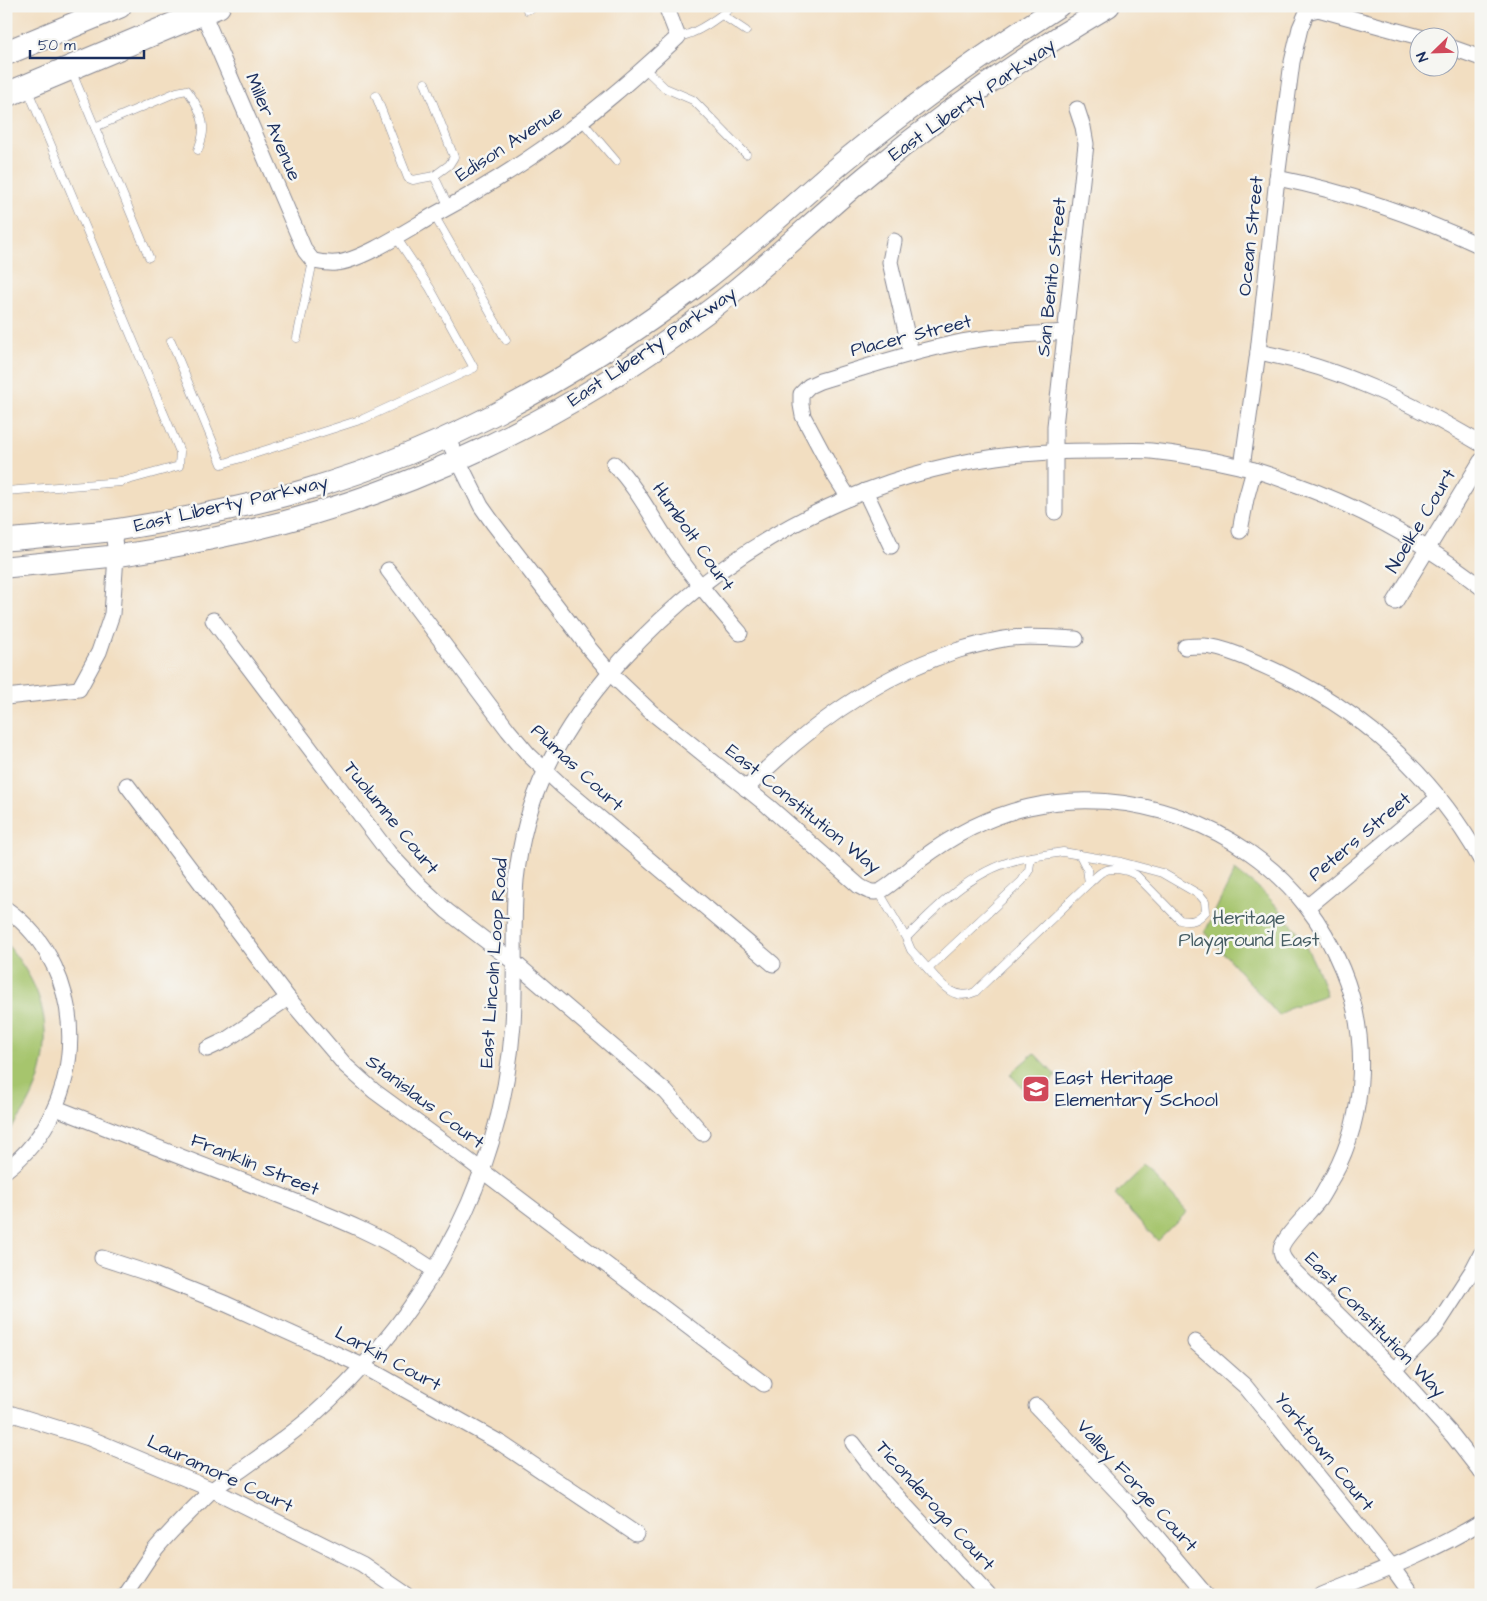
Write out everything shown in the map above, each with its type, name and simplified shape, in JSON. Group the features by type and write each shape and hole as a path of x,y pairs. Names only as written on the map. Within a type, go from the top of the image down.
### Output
{"main road":[{"path":"6,54 119,6"},
{"path":"16,90 207,8"}],"street":[{"path":"666,6 678,37"},
{"name":"East Liberty Parkway","path":"6,540 113,530 214,512 304,490 384,463 513,405 640,328 722,267 819,182 889,125 989,52 1059,6"},
{"name":"East Liberty Parkway","path":"6,567 116,556 214,538 279,523 389,488 457,460 518,431 578,399 688,326 736,290 870,174 925,130 980,89 1109,6"},
{"name":"Miller Avenue","path":"207,8 296,232 305,251 313,261"},
{"name":"Ocean Street","path":"1240,531 1246,498 1258,352 1277,178 1292,62 1300,28 1307,12 1318,9 1410,34"},
{"name":"Edison Avenue","path":"313,261 336,263 358,256 396,237 519,165 582,120 678,37"},
{"path":"1460,51 1481,58"},
{"name":"San Benito Street","path":"1056,512 1055,426 1086,144 1083,126 1077,109"},
{"path":"1277,178 1365,200 1481,246"},
{"path":"894,241 890,262 911,354"},
{"name":"Placer Street","path":"850,498 804,416 801,405 802,394 809,386 820,381 953,343 1066,332"},
{"path":"1258,352 1313,366 1396,398 1481,444"},
{"name":"East Constitution Way","path":"446,436 481,506 611,674 650,711 746,789 859,886 869,892 879,892 942,844 983,822 1012,811 1072,801 1120,803 1156,809 1191,821 1219,834 1256,857 1277,876 1307,907 1331,944 1347,982 1354,1006 1358,1032 1360,1077 1358,1097 1344,1152 1320,1198 1285,1239 1281,1248 1282,1257 1394,1370 1453,1436 1481,1472"},
{"name":"East Lincoln Loop Road","path":"124,1595 155,1550 213,1490 305,1423 340,1391 405,1314 434,1270 462,1219 482,1170 501,1106 510,1058 513,1019 518,866 530,815 545,771 579,714 623,659 659,622 700,586 763,542 865,491 908,476 947,465 998,456 1054,451 1150,451 1248,469 1340,501 1385,523 1427,548 1481,587"},
{"name":"Noelke Court","path":"1395,602 1481,461"},
{"name":"Humbolt Court","path":"614,464 628,479 700,586 740,633"},
{"path":"865,491 891,546"},
{"path":"6,697 80,690 99,652 112,614 116,556 113,530"},
{"name":"Plumas Court","path":"388,570 508,730 529,755 545,771 773,964"},
{"name":"Tuolumne Court","path":"212,620 389,853 417,884 448,911 515,963 666,1092 702,1133"},
{"path":"746,789 785,752 820,723 865,692 917,665 967,648 1005,639 1046,637 1076,639"},
{"path":"1184,646 1205,646 1241,656 1288,677 1349,712 1379,735 1410,764 1439,797 1481,860"},
{"name":"Stanislaus Court","path":"127,785 288,998 326,1045 361,1080 764,1384"},
{"name":"Peters Street","path":"1307,907 1439,797"},
{"path":"6,909 26,926 46,952 60,981 66,1002 71,1034 70,1055 64,1087 56,1108 35,1142 6,1170"},
{"path":"206,1049 226,1040 288,998"},
{"name":"Franklin Street","path":"56,1108 322,1213 376,1237 434,1270"},
{"path":"1394,1370 1435,1328 1481,1254"},
{"name":"Larkin Court","path":"102,1258 151,1274 226,1304 363,1366 502,1444 636,1534"},
{"name":"Yorktown Court","path":"1195,1342 1244,1386 1392,1567 1412,1595"},
{"name":"Valley Forge Court","path":"1036,1406 1130,1504 1206,1595"},
{"name":"Lauramore Court","path":"6,1412 89,1438 213,1490 362,1564 406,1595"},
{"name":"Ticonderoga Court","path":"853,1443 879,1477 988,1595"},
{"path":"1322,1595 1392,1567 1481,1522"}],"lane":[{"path":"527,10 536,6"},
{"path":"678,37 687,36 722,15 733,6"},
{"path":"722,15 746,31"},
{"path":"70,68 149,256"},
{"path":"644,68 664,88 694,100 746,154"},
{"path":"376,96 408,178 413,180 434,176 449,165 454,157 425,83"},
{"path":"6,491 121,482 178,466 180,452 16,90"},
{"path":"95,127 178,92 187,90 193,98 202,118 203,130 198,150"},
{"path":"582,120 616,162"},
{"path":"434,176 449,207"},
{"path":"434,215 506,340"},
{"path":"170,342 222,464 363,419 474,368 430,288 396,237"},
{"path":"297,338 313,261"},
{"path":"879,892 911,950 941,984 953,994 962,996 975,992 1103,870 1116,869 1128,871 1136,875 1180,920 1189,922 1199,919 1206,911 1205,901 1200,895 1162,873 1121,862 1063,852 1019,858 982,873 964,884 906,938"},
{"path":"1080,855 1087,869 1089,883"},
{"path":"928,970 1022,881 1029,870 1031,857"}],"green space":[{"name":"Heritage Playground East","path":"1235,870 1268,897 1296,930 1316,968 1326,995 1288,1008 1279,1016 1205,932"},
{"path":"6,943 32,981 38,995 43,1013 45,1051 36,1087 18,1120 6,1134"},
{"path":"1034,1053 1056,1076 1032,1099 1010,1074"},
{"path":"1145,1166 1187,1212 1158,1241 1115,1195"}],"place":[{"name":"East Heritage Elementary School","path":"1036,1089"}]}
